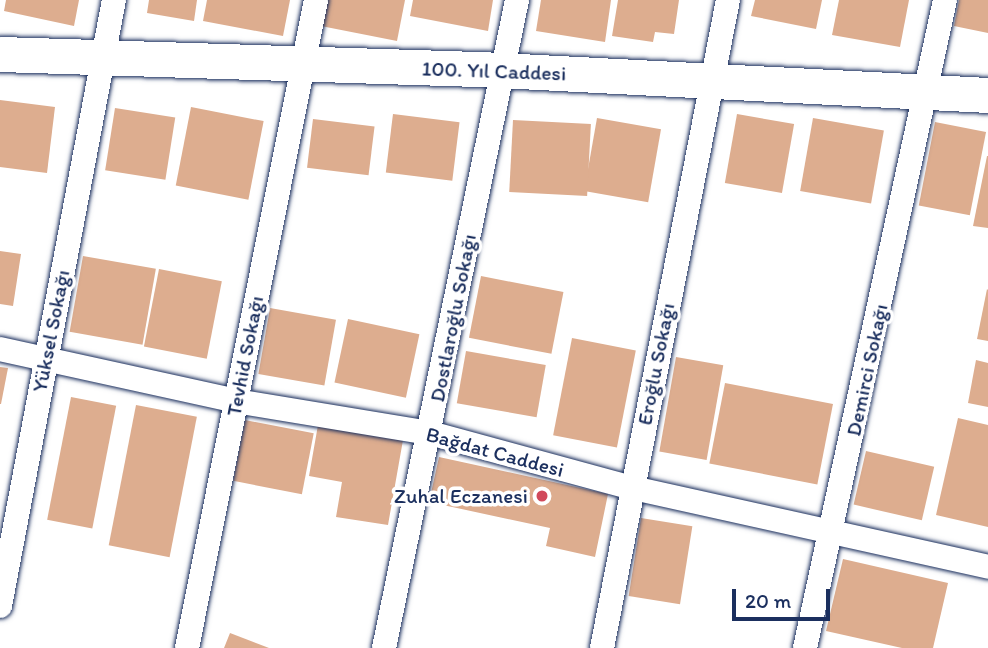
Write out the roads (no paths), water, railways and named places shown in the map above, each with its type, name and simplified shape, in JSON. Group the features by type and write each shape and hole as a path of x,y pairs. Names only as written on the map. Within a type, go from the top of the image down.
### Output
{"street":[{"name":"Yüksel Sokağı","path":"0,606 114,0"},
{"name":"Tevhid Sokağı","path":"187,648 316,0"},
{"name":"Dostlaroğlu Sokağı","path":"384,648 517,0"},
{"name":"Eroğlu Sokağı","path":"602,648 728,0"},
{"name":"Demirci Sokağı","path":"805,648 945,0"},
{"name":"100. Yıl Caddesi","path":"0,54 503,70 988,95"},
{"name":"Bağdat Caddesi","path":"0,349 236,401 430,433 633,488 988,567"}],"place":[{"name":"Zuhal Eczanesi","path":"542,496"}]}
